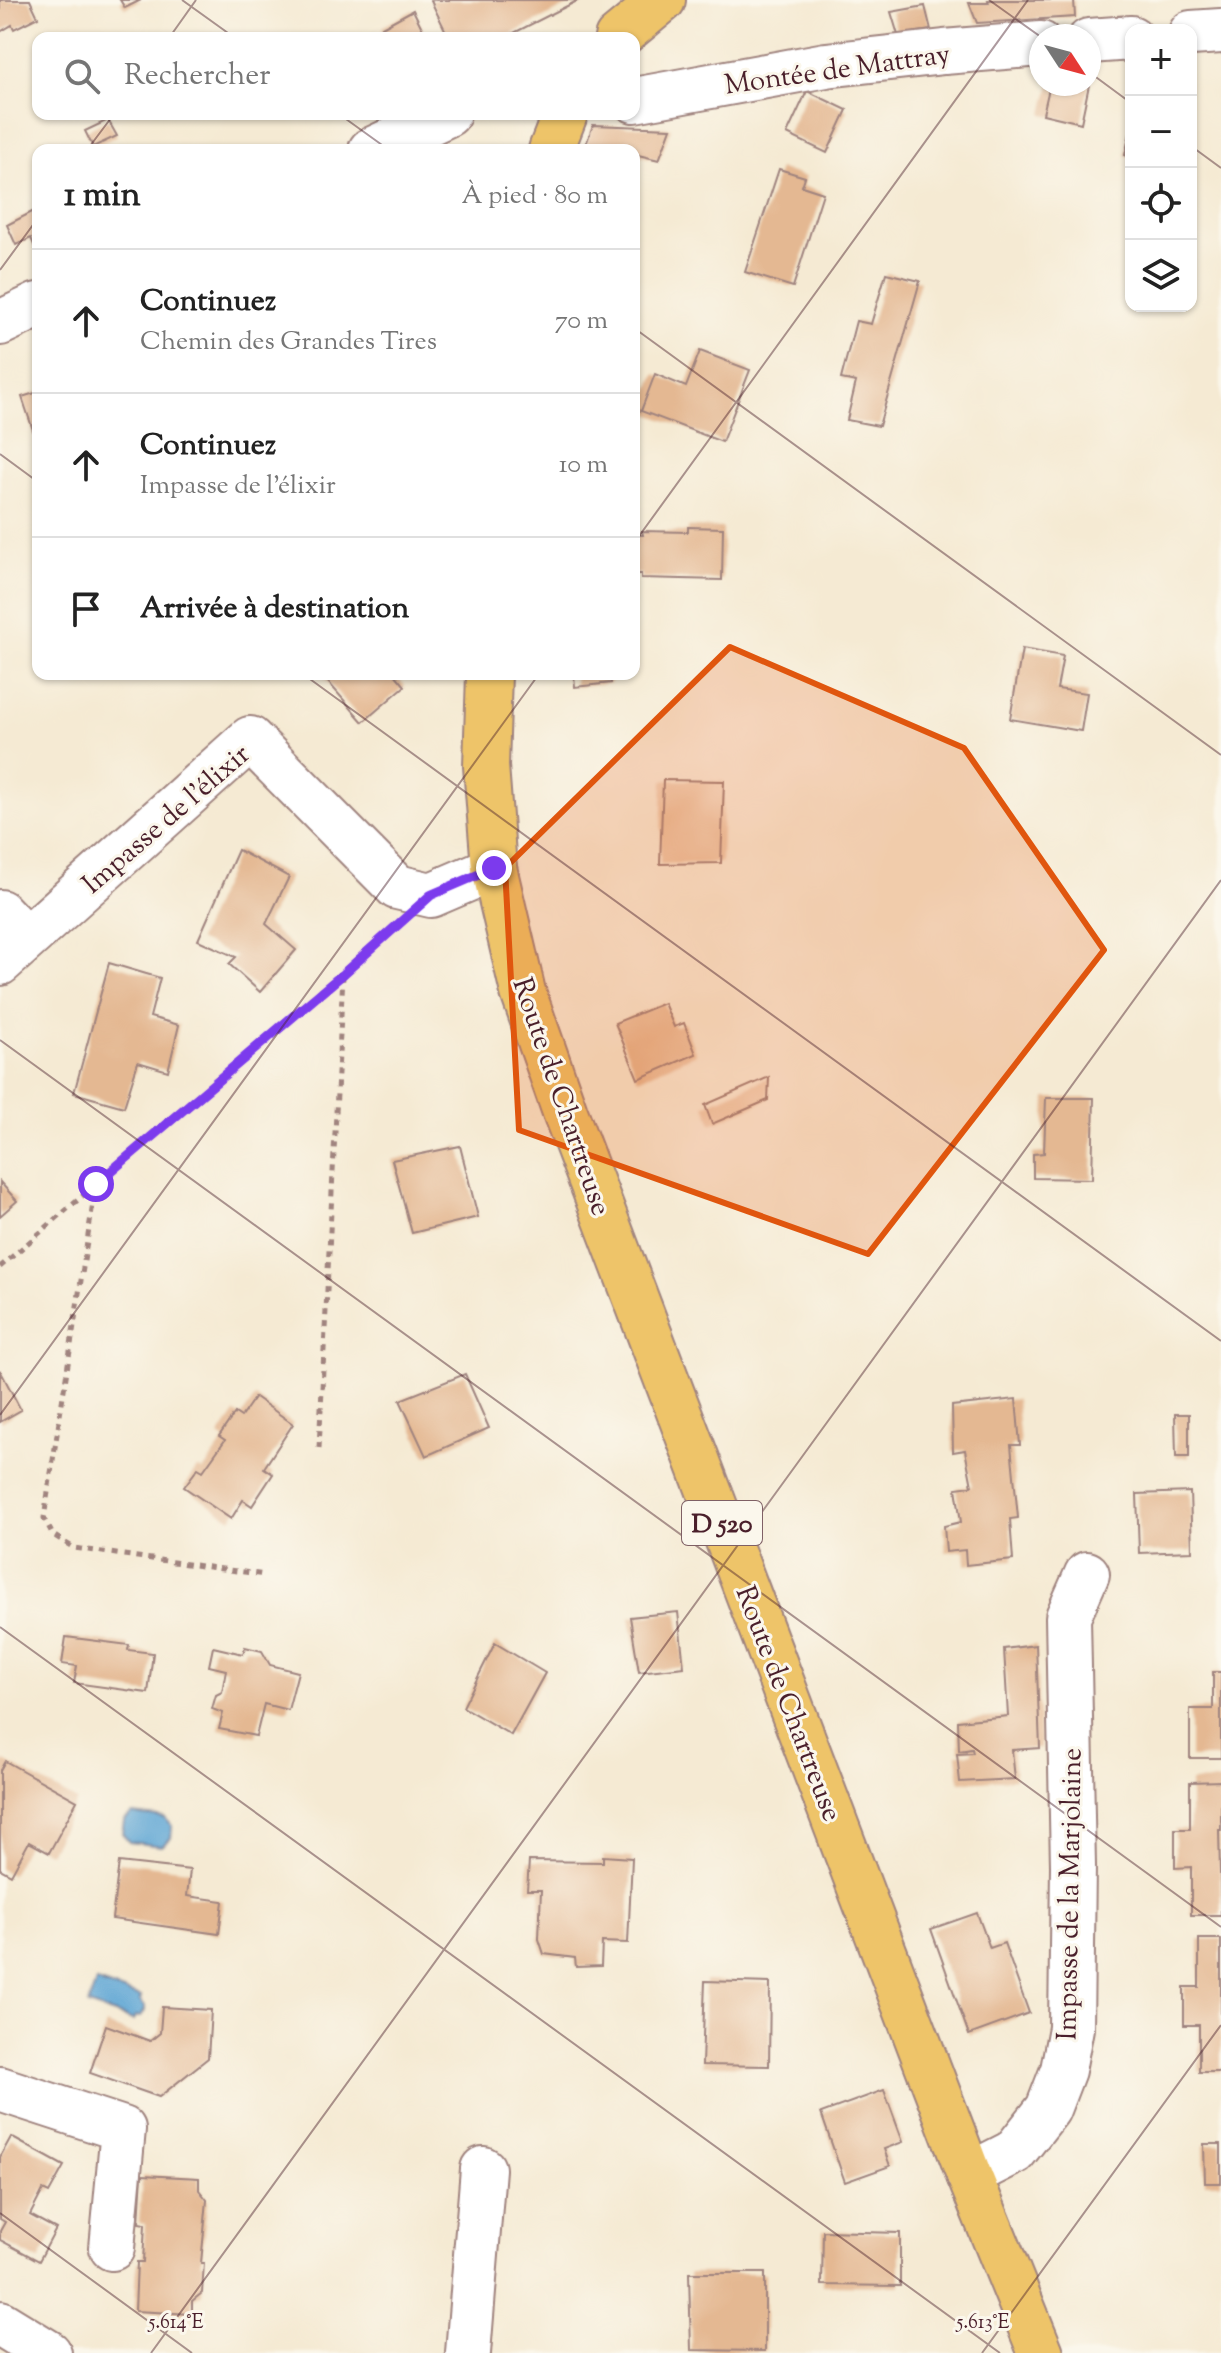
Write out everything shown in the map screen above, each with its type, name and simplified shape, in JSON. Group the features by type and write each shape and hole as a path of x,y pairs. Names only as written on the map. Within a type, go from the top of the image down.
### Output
{"main road":[{"path":"624,32 663,0"},
{"path":"553,144 563,120"},
{"name":"Route de Chartreuse","path":"489,680 486,766 494,868 523,992 565,1112 969,2175 1041,2353"}],"street":[{"path":"1197,33 1221,31"},
{"path":"1101,40 1125,38"},
{"name":"Montée de Mattray","path":"640,99 826,65 1029,45"},
{"path":"384,144 435,120"},
{"path":"0,323 32,308"},
{"name":"Impasse de l'élixir","path":"9,938 250,739 397,887 431,895"},
{"path":"431,895 494,868"},
{"name":"Impasse de la Marjolaine","path":"969,2175 1014,2152 1048,2109 1063,2070 1071,2028 1073,1866 1068,1617 1087,1574"},
{"path":"0,2089 123,2129 112,2248"},
{"path":"468,2353 483,2169"},
{"path":"0,2323 49,2353"}],"path":[{"path":"0,1267 431,895"},
{"path":"319,1448 343,974"},
{"path":"96,1184 44,1518 53,1535 74,1548 265,1575"}],"highlighted area":[{"path":"730,647 964,748 1104,950 868,1254 519,1130 505,868"}],"water":[{"path":"132,1814 165,1818 172,1826 171,1838 162,1846 129,1842 122,1833 124,1821"},
{"path":"96,1982 141,1997 145,2011 133,2020 88,2005"}],"building":[{"path":"0,0 30,0 38,17 0,32"},
{"path":"120,0 141,0 125,8"},
{"path":"579,0 516,32 446,32 431,1"},
{"path":"988,0 1074,0 1075,17 977,23 969,3 989,3"},
{"path":"925,6 931,30 898,35 891,12"},
{"path":"413,10 424,32 384,32 382,27"},
{"path":"807,91 847,110 827,153 787,134"},
{"path":"1047,96 1087,96 1081,123 1043,114"},
{"path":"108,120 117,136 100,144 92,144 85,131"},
{"path":"593,125 671,128 659,160 640,155 640,144 586,144"},
{"path":"779,169 805,177 802,186 823,193 793,287 745,272"},
{"path":"32,212 32,240 31,238 16,245 7,225"},
{"path":"886,273 920,281 879,426 847,420 856,382 841,379 856,321 871,324"},
{"path":"700,351 750,370 722,442 641,411 655,374 686,387"},
{"path":"32,394 32,427 22,397"},
{"path":"688,527 723,528 722,580 641,578 642,531 688,532"},
{"path":"1022,649 1063,656 1057,689 1087,693 1081,731 1010,719"},
{"path":"326,680 400,680 405,686 363,722"},
{"path":"574,680 611,680 611,683 575,687"},
{"path":"663,780 724,781 721,863 660,864"},
{"path":"238,850 289,877 266,924 296,950 260,992 229,964 236,957 198,940"},
{"path":"109,963 160,978 150,1017 179,1025 168,1071 138,1062 124,1107 74,1093"},
{"path":"664,1003 674,1027 684,1023 696,1054 638,1079 615,1023"},
{"path":"769,1077 768,1100 712,1124 705,1105"},
{"path":"1046,1098 1094,1098 1092,1179 1033,1178 1033,1154 1044,1153"},
{"path":"460,1146 478,1217 412,1233 392,1160"},
{"path":"0,1182 17,1201 0,1216"},
{"path":"0,1370 21,1410 0,1422"},
{"path":"465,1374 489,1428 426,1456 400,1400"},
{"path":"255,1397 293,1424 264,1468 273,1474 252,1506 243,1500 231,1519 184,1487 198,1468 203,1471 225,1440 219,1436 235,1413 241,1417"},
{"path":"1016,1399 1020,1445 1011,1445 1018,1518 1010,1519 1013,1560 966,1565 965,1550 946,1552 944,1526 961,1522 956,1488 972,1486 965,1450 953,1452 952,1406"},
{"path":"1175,1414 1189,1414 1189,1457 1176,1457"},
{"path":"1190,1492 1192,1551 1139,1553 1137,1494"},
{"path":"678,1612 684,1667 639,1672 630,1617"},
{"path":"66,1637 129,1645 128,1650 153,1653 148,1693 74,1683 77,1666 62,1664"},
{"path":"495,1643 545,1673 511,1735 463,1707"},
{"path":"1036,1645 1040,1748 1012,1750 1015,1779 960,1782 957,1754 973,1753 972,1749 959,1751 958,1721 1008,1716 1004,1649"},
{"path":"213,1647 243,1654 245,1647 262,1651 270,1665 298,1672 288,1710 264,1704 256,1736 219,1729 223,1713 212,1709 216,1695 222,1692 226,1670 209,1666"},
{"path":"1213,1672 1221,1672 1221,1758 1190,1758 1190,1709 1213,1709"},
{"path":"5,1761 77,1801 49,1853 29,1842 11,1875 0,1869 0,1770"},
{"path":"1221,1781 1221,1915 1191,1915 1191,1867 1175,1868 1175,1829 1190,1829 1190,1782"},
{"path":"603,1856 632,1858 628,1943 602,1942 601,1966 576,1967 575,1958 544,1954 539,1939 541,1890 527,1890 529,1861 603,1862"},
{"path":"119,1862 190,1870 187,1896 223,1901 219,1934 112,1919"},
{"path":"977,1913 990,1948 1004,1943 1029,2013 969,2035 931,1929"},
{"path":"1199,1939 1221,1939 1221,2072 1199,2072 1199,2025 1184,2025 1184,1987 1199,1987"},
{"path":"705,1981 770,1983 769,2066 702,2065"},
{"path":"162,2007 211,2010 208,2058 159,2097 90,2073 106,2025 150,2041 160,2033"},
{"path":"884,2090 903,2142 884,2149 890,2166 845,2182 821,2113"},
{"path":"11,2137 64,2166 49,2193 43,2190 30,2215 56,2229 39,2261 0,2240 0,2231 5,2222 0,2219 0,2157"},
{"path":"1204,2144 1221,2144 1221,2183 1205,2183"},
{"path":"142,2175 199,2178 199,2190 207,2200 201,2263 204,2263 202,2293 192,2301 192,2314 135,2311 137,2262 143,2262 145,2224 139,2223"},
{"path":"823,2231 900,2233 900,2286 822,2285"},
{"path":"689,2273 765,2273 765,2351 691,2350"}],"route":[{"path":"96,1184 431,895 494,868"}]}
